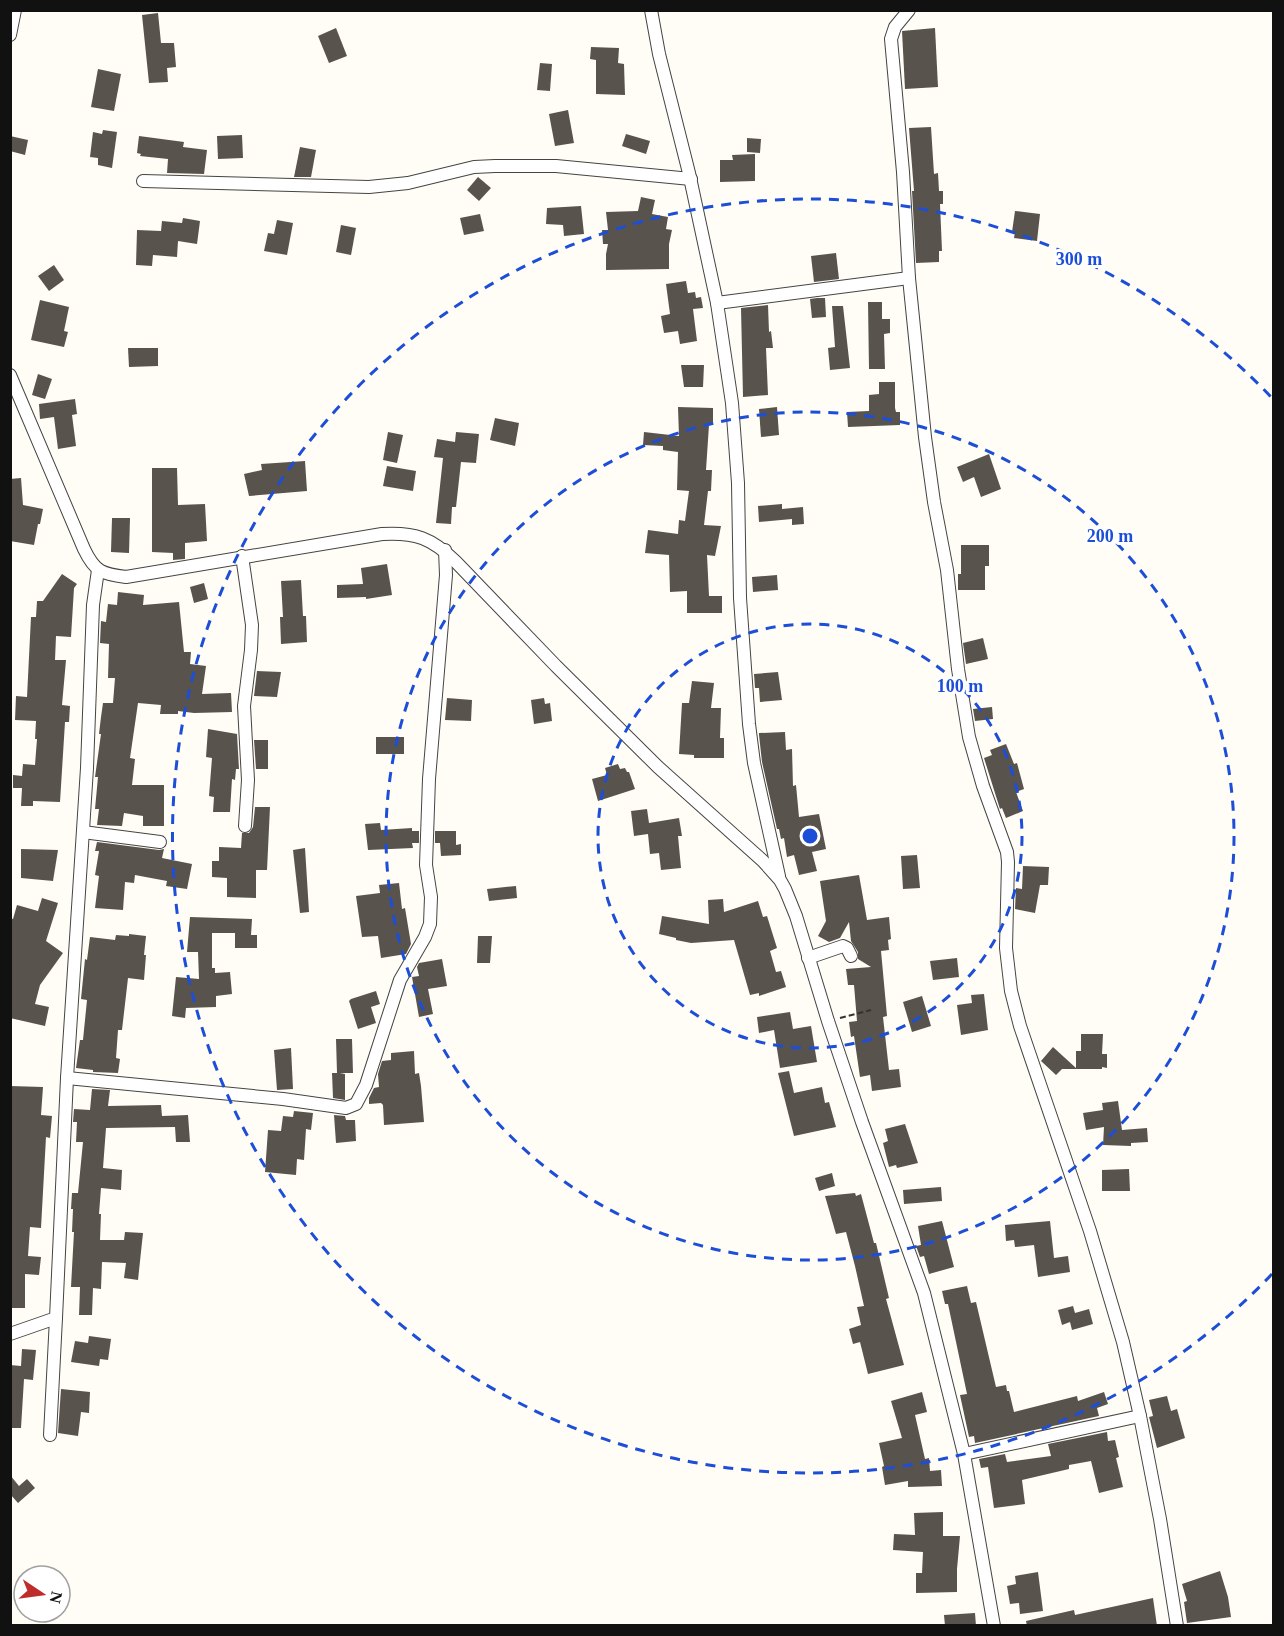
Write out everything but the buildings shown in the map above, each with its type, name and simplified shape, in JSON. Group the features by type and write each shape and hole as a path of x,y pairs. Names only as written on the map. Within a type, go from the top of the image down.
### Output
{"street":[{"path":"10,35 15,10"},
{"path":"651,10 659,54 691,179 717,303 735,431 740,598 749,724 761,795 780,880 796,916 828,1022 924,1293 964,1454 994,1626"},
{"path":"909,10 895,27 891,39 903,172 909,278 925,437 947,570 967,726 983,786 1005,842 1008,862 1006,948 1011,991 1020,1026 1090,1231 1123,1342 1160,1519 1177,1626"},
{"path":"142,181 369,187 408,183 474,167 527,166 556,166 691,179"},
{"path":"717,303 909,278"},
{"path":"10,375 84,549 89,560 98,570 105,574 126,577 242,556 393,533 429,540 445,550 649,759 763,861 780,880"},
{"path":"67,1078 283,1099 346,1108 356,1104 366,1085 400,980 430,924 431,897 426,866 429,779 446,575 445,550"},
{"path":"242,556 252,625 244,706 248,780 245,826"},
{"path":"50,1435 93,605 98,570"},
{"path":"83,832 160,842"},
{"path":"808,958 843,946 852,956"},
{"path":"10,1334 56,1318"},
{"path":"964,1454 1140,1416"}],"path":[{"path":"828,1022 871,1010"}]}
